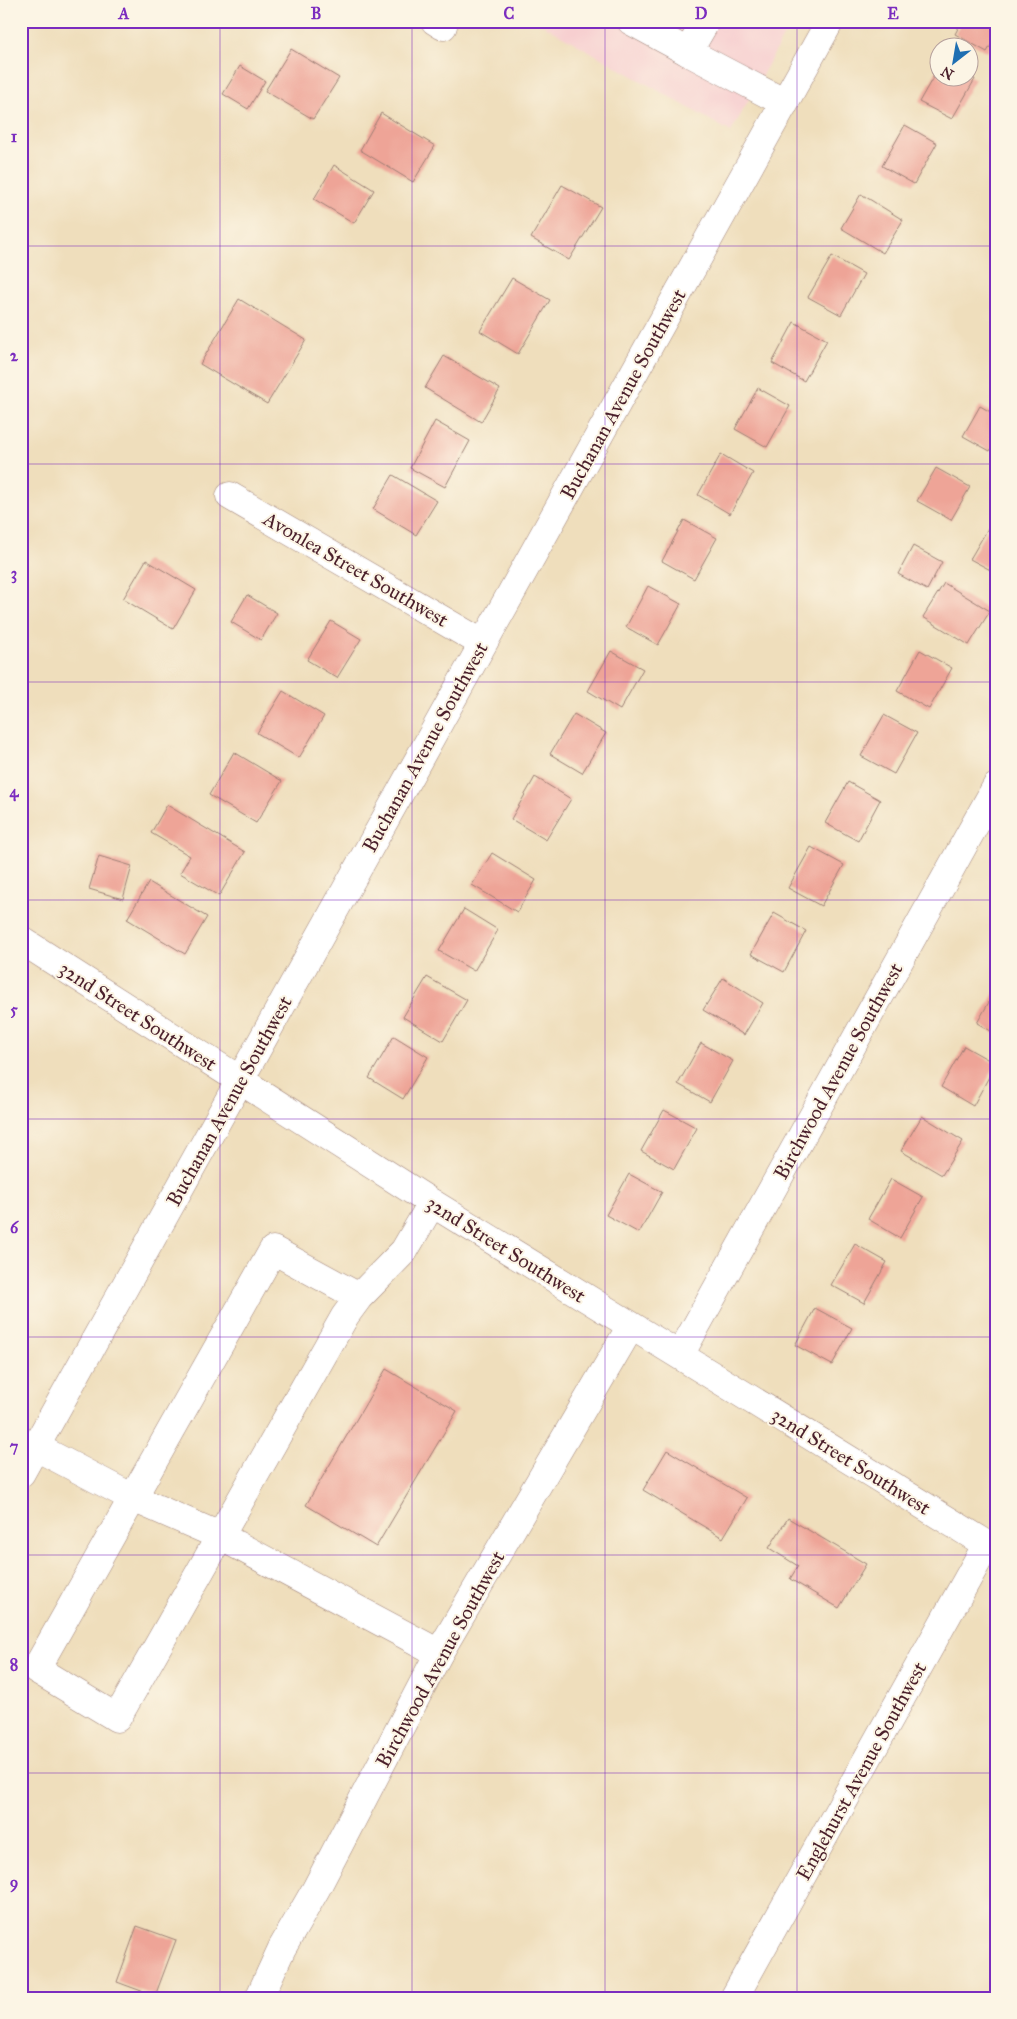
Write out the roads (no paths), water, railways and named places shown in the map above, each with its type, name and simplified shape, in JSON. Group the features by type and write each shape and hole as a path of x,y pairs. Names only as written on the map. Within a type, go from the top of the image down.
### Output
{"street":[{"path":"631,21 785,103"},
{"path":"688,52 706,21"},
{"name":"Buchanan Avenue Southwest","path":"21,1473 830,21"},
{"name":"Avonlea Street Southwest","path":"230,496 482,643"},
{"name":"Birchwood Avenue Southwest","path":"680,1355 996,787"},
{"name":"32nd Street Southwest","path":"21,940 240,1083 432,1204 991,1547"},
{"path":"359,1297 273,1250 36,1670 116,1718 345,1316 359,1297 404,1251 432,1204"},
{"name":"Birchwood Avenue Southwest","path":"259,1998 282,1948 316,1889 439,1653 631,1326"},
{"path":"36,1447 133,1498 220,1536 439,1653"},
{"name":"Englehurst Avenue Southwest","path":"734,1998 991,1547"}]}
